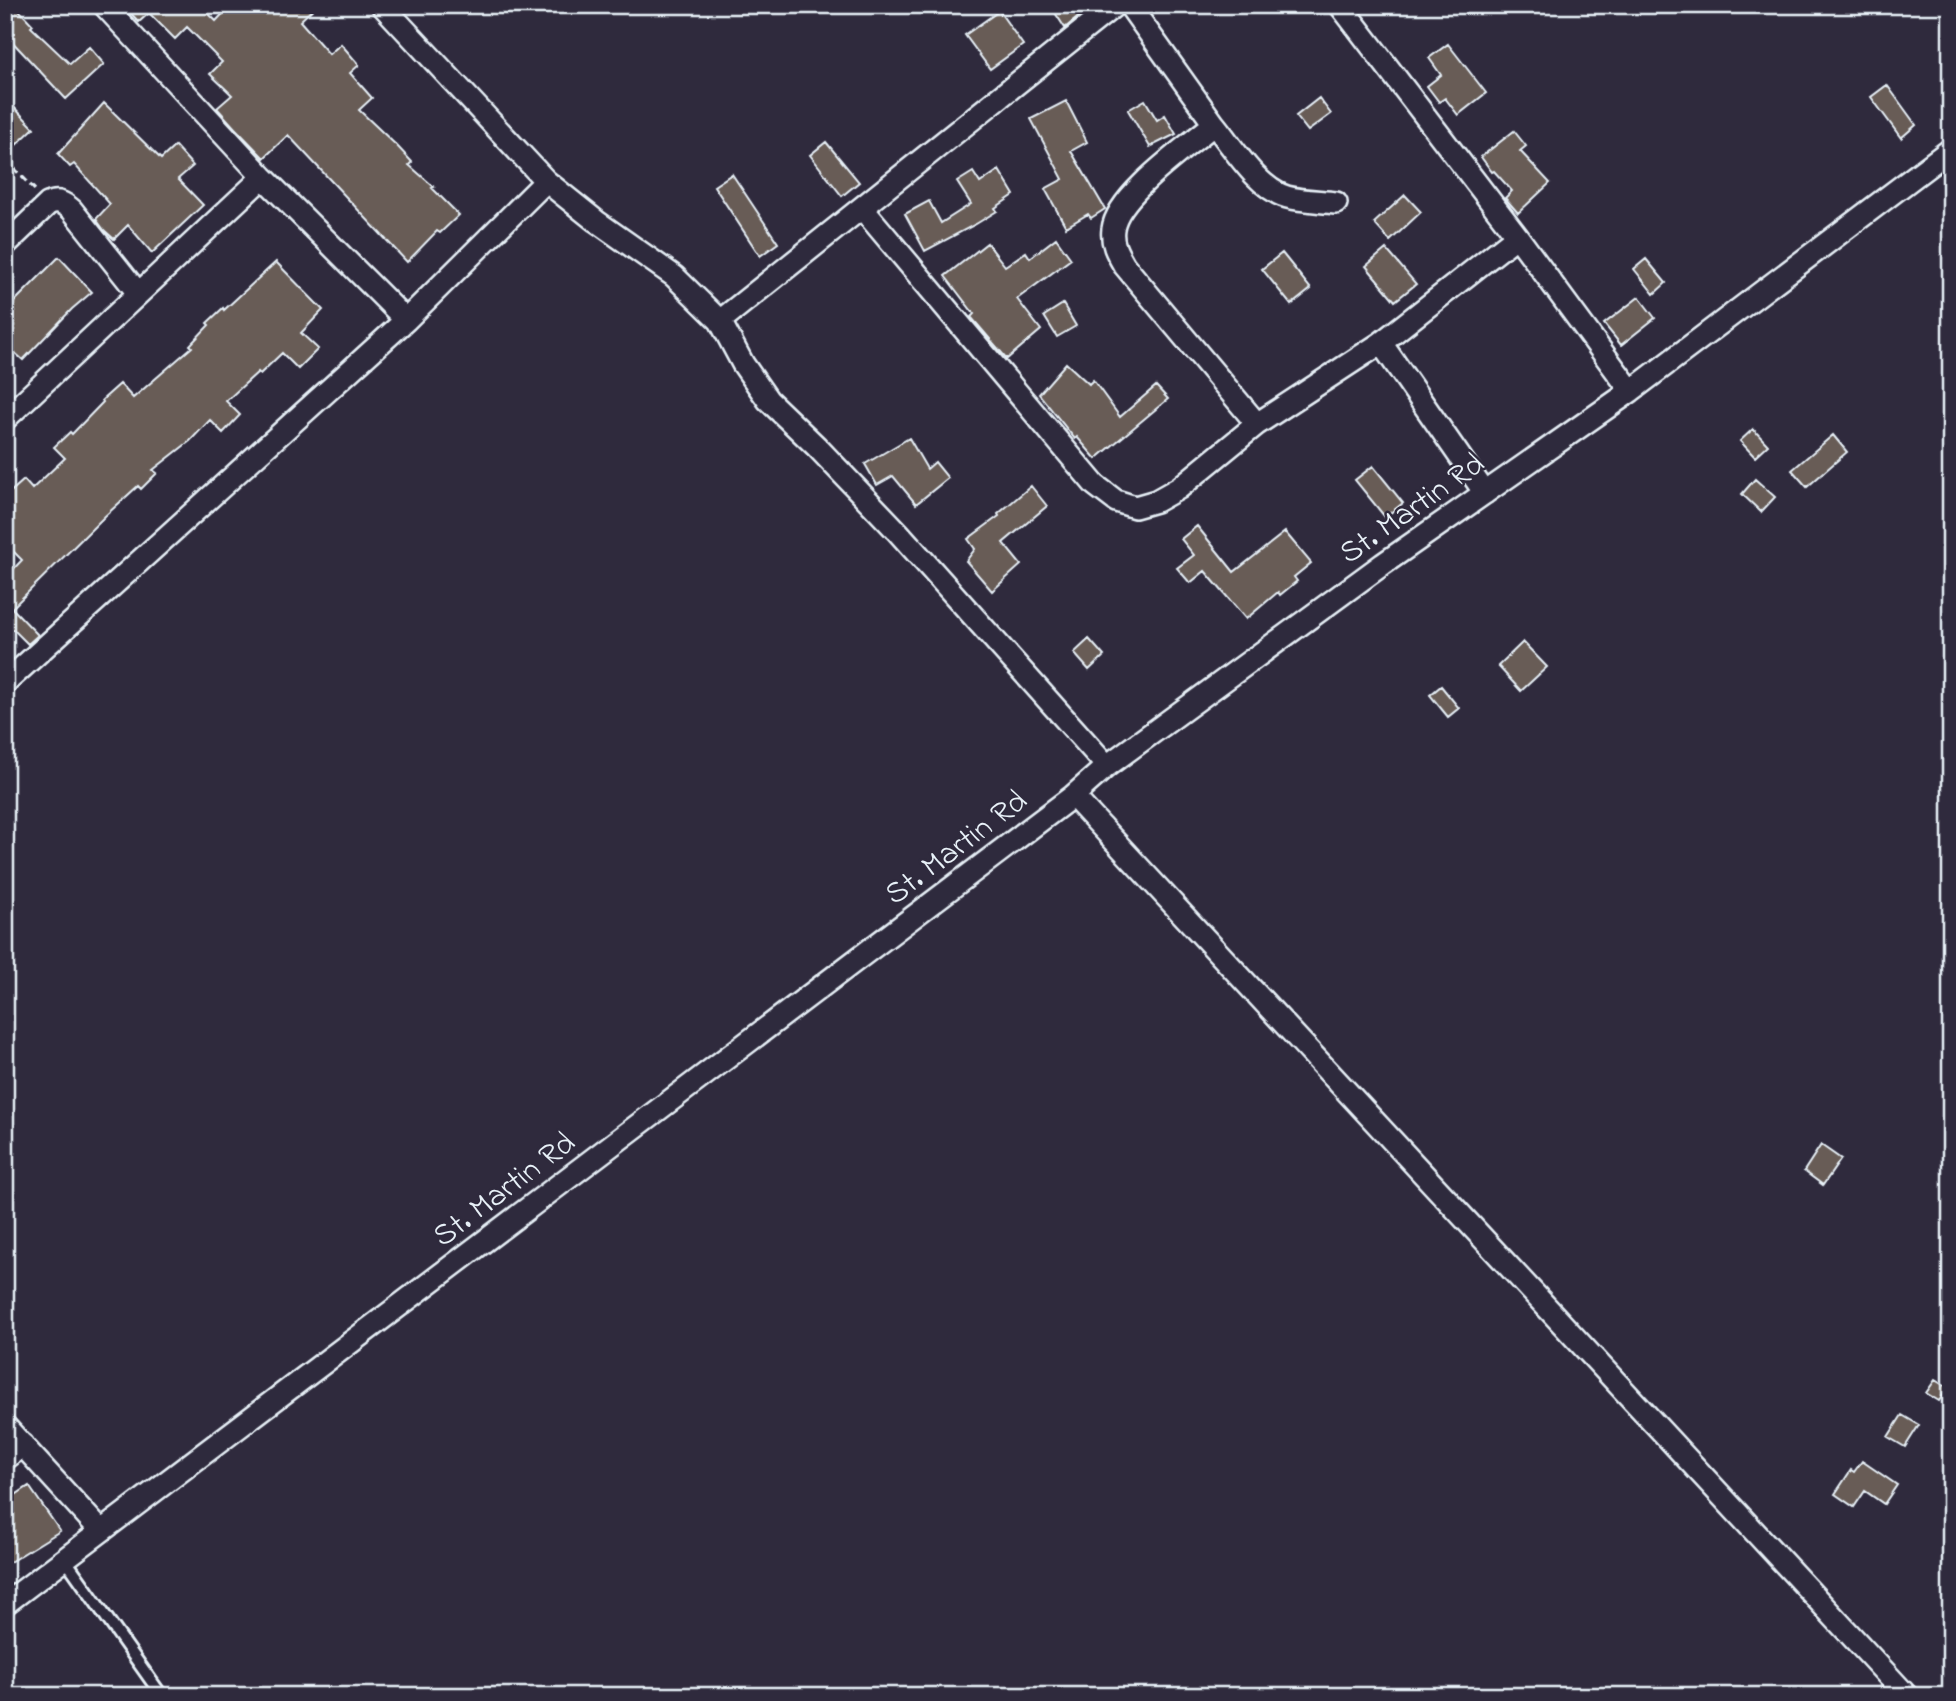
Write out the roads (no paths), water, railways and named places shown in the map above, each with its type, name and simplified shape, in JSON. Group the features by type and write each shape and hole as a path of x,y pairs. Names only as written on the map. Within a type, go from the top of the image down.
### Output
{"street":[{"path":"104,5 263,177 406,320"},
{"path":"382,5 546,181 596,222 674,276 720,321 743,363 768,400 898,532 1107,766"},
{"path":"720,321 1115,5"},
{"path":"1129,5 1214,124 1259,179 1272,191 1287,197 1336,203"},
{"path":"1340,5 1517,236 1631,391"},
{"path":"1214,124 1130,195 1116,215 1112,231 1113,246 1124,265 1257,424"},
{"name":"St. Martin Rd","path":"5,1604 1073,796 1107,766 1631,391 1951,149"},
{"path":"5,419 263,177"},
{"path":"5,683 406,320 546,181"},
{"path":"5,245 48,204 54,201 63,203 72,210 138,293"},
{"path":"862,208 1094,485 1116,501 1135,507 1156,501 1179,488 1257,424 1381,343 1517,236"},
{"path":"1381,343 1485,493"},
{"path":"1073,796 1907,1696"},
{"path":"5,1426 101,1531"},
{"path":"5,1459 23,1445"}],"lane":[{"path":"65,1559 162,1696"}]}
